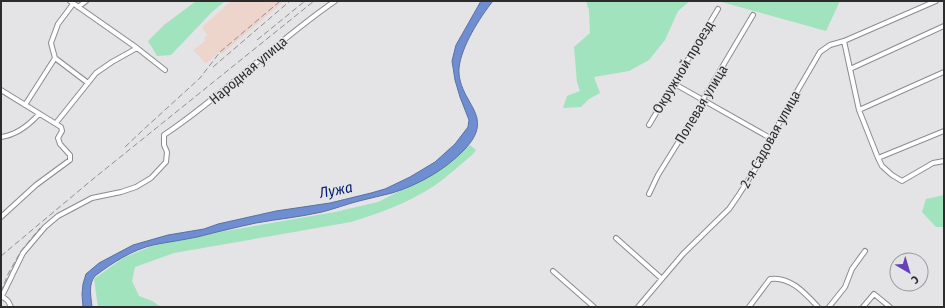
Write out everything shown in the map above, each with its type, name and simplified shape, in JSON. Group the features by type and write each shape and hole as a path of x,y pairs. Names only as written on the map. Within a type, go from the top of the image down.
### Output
{"street":[{"path":"78,7 86,1"},
{"name":"Народная улица","path":"1,297 22,253 45,227 58,216 92,198 121,192 136,187 151,178 166,162 167,152 164,145 164,135 188,119 309,19 335,1"},
{"path":"936,1 844,41 859,110 882,166 892,175 902,180 933,163 944,161"},
{"path":"88,83 55,58 51,43 58,24 72,2 137,48 165,70"},
{"name":"Окружной проезд","path":"649,125 718,9"},
{"name":"Полевая улица","path":"649,194 658,175 702,104 702,101 753,15"},
{"path":"850,69 944,26"},
{"name":"2-я Садовая улица","path":"638,307 661,278 729,209 756,168 781,119 820,52 830,45 844,41"},
{"path":"56,124 96,73 137,48"},
{"path":"25,105 55,58"},
{"path":"859,110 944,72"},
{"path":"673,83 702,101 772,139"},
{"path":"1,90 61,127 62,131 58,138 60,144 70,155 70,160 36,185 1,217"},
{"path":"1,137 30,125 39,114"},
{"path":"878,158 944,131"},
{"path":"616,238 661,278"},
{"path":"829,307 845,287 852,269 864,251"},
{"path":"553,271 594,307"},
{"path":"749,307 770,279 777,278 784,279 800,289 818,307"},
{"path":"864,307 874,294 890,307"},
{"path":"1,297 8,301 11,307"}],"shaded area":[{"path":"231,1 280,1 282,3 222,54 219,52 206,64 193,50 205,41 204,38 207,35 202,27"}],"green space":[{"path":"196,1 225,1 212,12 171,55 157,56 148,41 164,25"},
{"path":"586,1 690,1 678,11 665,40 649,60 629,71 594,77 600,93 589,99 581,107 563,108 567,96 580,91 577,82 574,47 590,33 589,10"},
{"path":"718,1 840,1 826,31"},
{"path":"470,145 476,150 449,175 414,198 394,207 351,222 174,253 135,267 132,281 139,296 152,301 161,307 98,307 94,279 123,258 152,246 225,231 335,212 378,202 433,174"},
{"path":"944,195 944,227 936,227 922,212 926,199"}],"water":[{"path":"481,1 493,1 482,15 467,42 459,68 460,80 477,118 477,127 473,138 464,150 448,164 431,176 412,186 392,193 354,202 322,212 256,223 197,237 153,245 137,250 115,262 95,276 91,283 92,307 83,307 82,294 86,274 99,263 133,245 168,235 204,229 218,224 276,211 330,203 371,193 385,189 410,177 435,162 455,144 468,127 469,120 455,80 452,61 456,45"}],"railway":[{"path":"213,67 290,1"},
{"path":"257,40 305,1"},
{"path":"1,256 93,179 314,1"},
{"path":"125,147 200,78 220,52 279,2"},
{"path":"1,292 8,274 21,251 40,228"}],"water label":[{"name":"Лужа","path":"336,190"}]}
